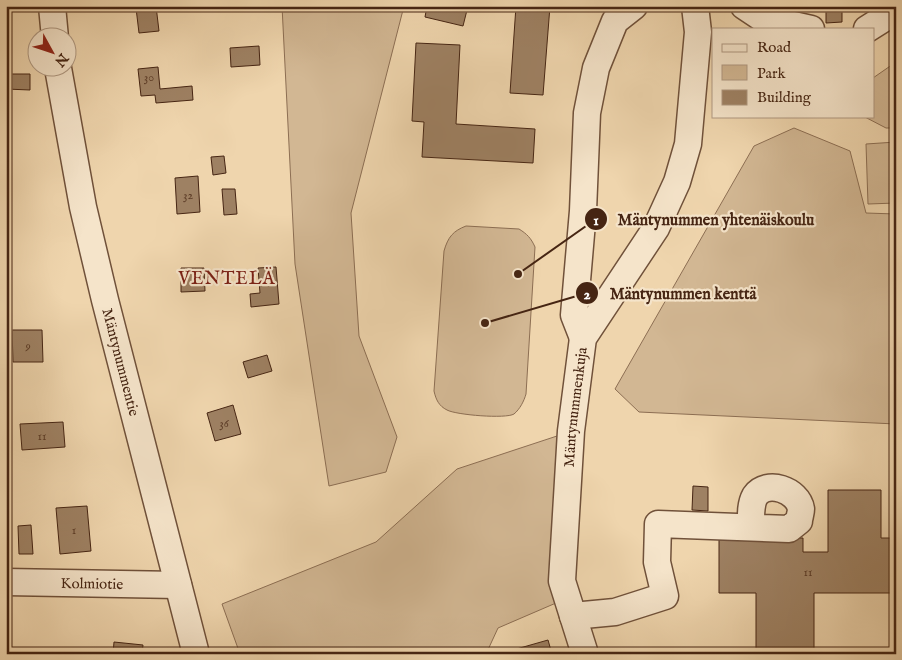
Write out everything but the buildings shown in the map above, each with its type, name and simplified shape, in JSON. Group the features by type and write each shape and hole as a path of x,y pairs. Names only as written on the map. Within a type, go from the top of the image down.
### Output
{"street":[{"path":"52,6 54,28"},
{"path":"583,338 574,315 583,211 587,113 596,68 615,21 634,6"},
{"name":"Mäntynummenkuja","path":"585,654 562,581 571,431 583,338 656,228 677,182 688,144 698,32 695,6"},
{"path":"744,6 762,18 807,28"},
{"path":"869,28 886,17 890,6"},
{"name":"Mäntynummentie","path":"60,78 83,207 196,654"},
{"path":"573,616 615,612 665,596 657,562 658,524 751,527"},
{"name":"Kolmiotie","path":"6,582 178,585"}],"green space":[{"path":"282,6 404,6 351,213 359,336 397,437 386,472 329,486 295,264"},
{"path":"896,62 896,128 886,128 867,118 874,118 874,77"},
{"path":"794,128 850,151 866,213 896,214 896,424 639,412 615,389 754,146"},
{"path":"896,142 896,203 868,204 866,144"},
{"path":"466,226 519,229 529,236 535,247 526,394 523,402 514,414 481,416 452,412 440,405 434,391 444,251 452,235"},
{"path":"560,435 556,603 498,628 486,654 240,654 222,604 376,542 457,469"}],"place":[{"name":"Mäntynummen yhtenäiskoulu","path":"518,274"},
{"name":"Mäntynummen kenttä","path":"485,323"}],"district":[{"name":"VENTELÄ","path":"227,279"}]}
